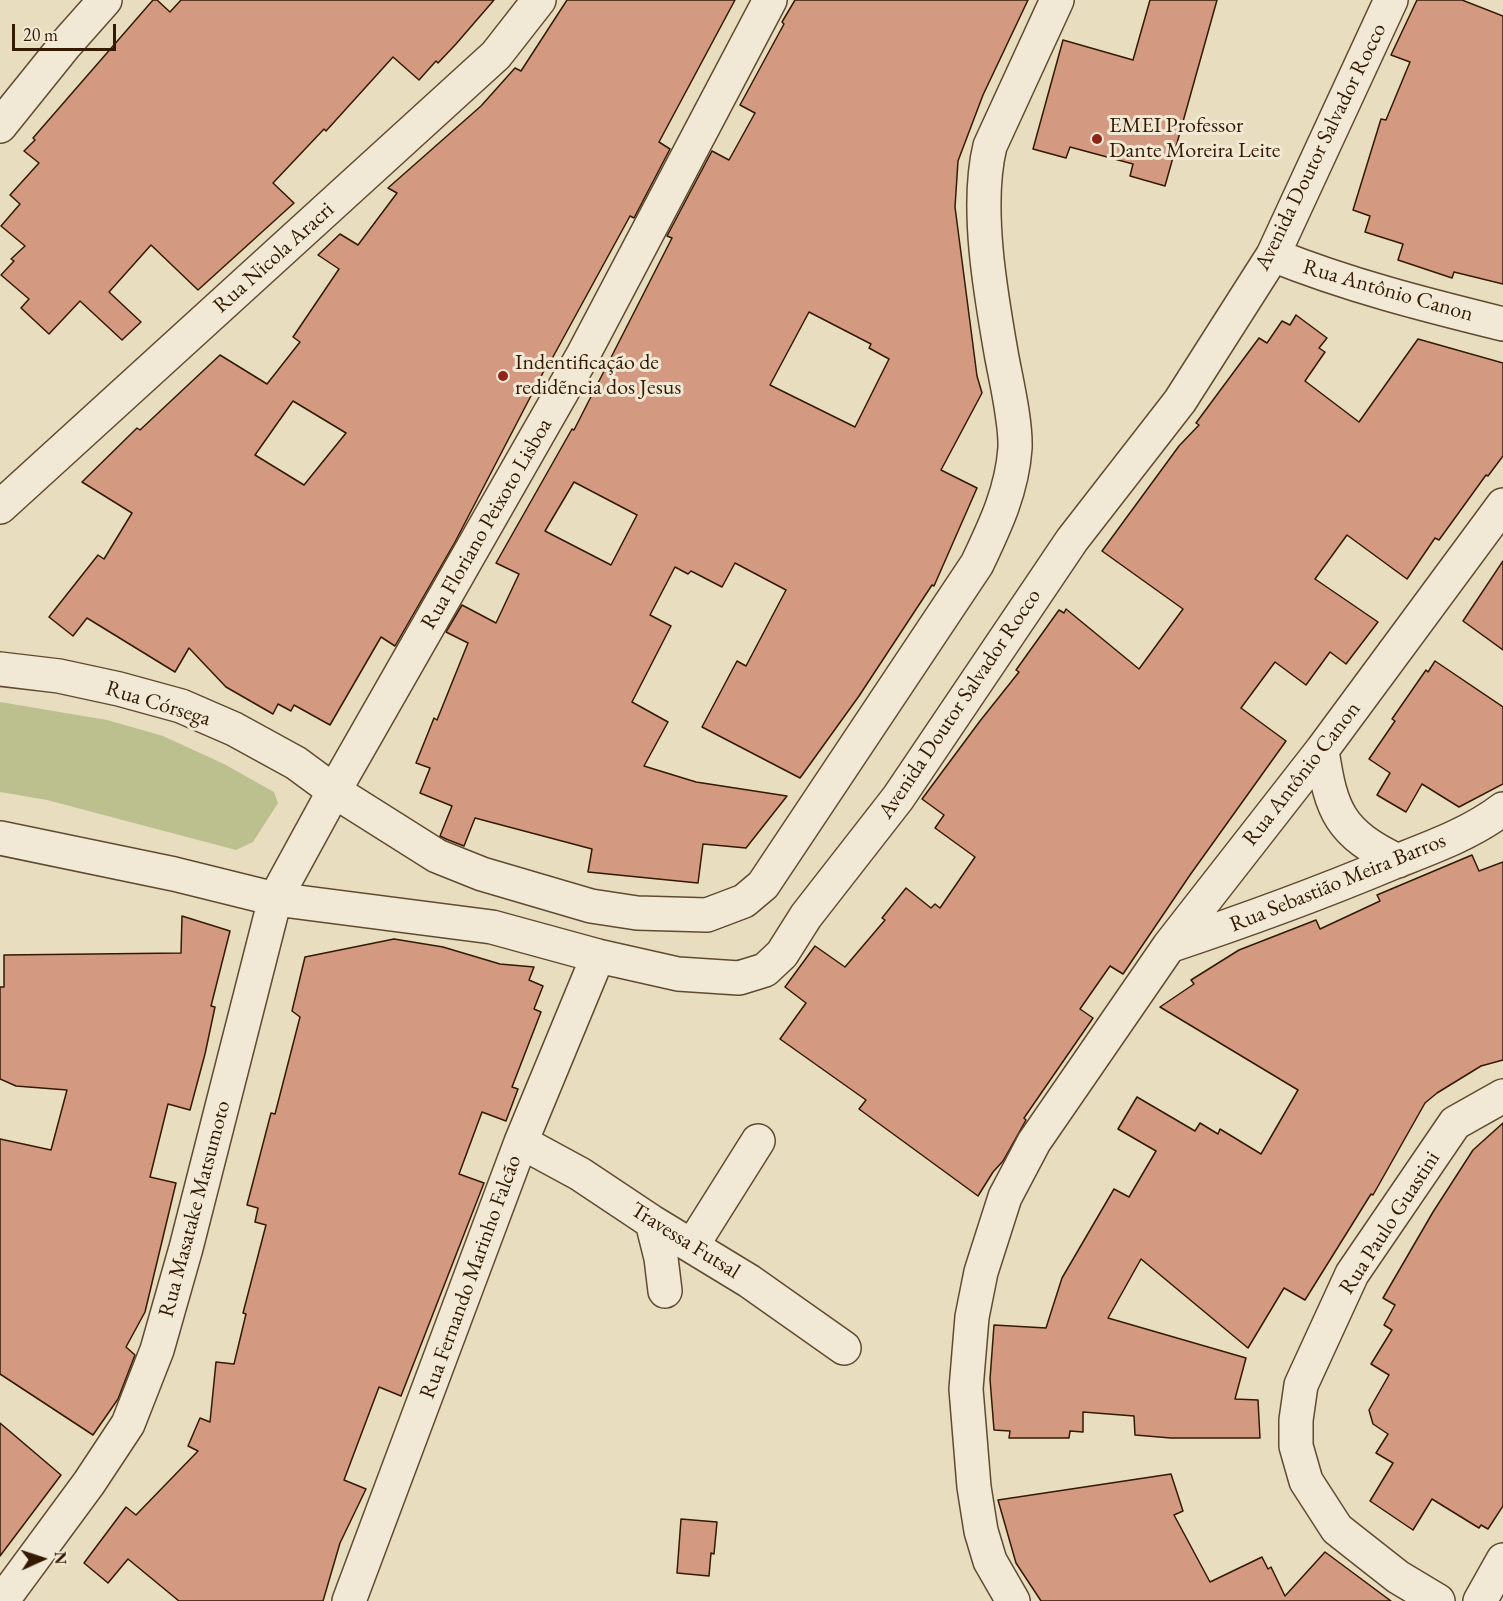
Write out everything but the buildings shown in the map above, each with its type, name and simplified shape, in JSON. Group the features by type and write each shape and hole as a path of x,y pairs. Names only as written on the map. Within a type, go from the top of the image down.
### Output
{"street":[{"path":"0,126 105,0"},
{"name":"Rua Nicola Aracri","path":"0,507 496,55 539,0"},
{"name":"Rua Floriano Peixoto Lisboa","path":"334,791 583,355 770,0"},
{"path":"334,791 437,856 482,874 591,906 637,913 707,915 744,901 763,885 977,564 998,520 1010,486 1015,446 1009,393 995,320 986,231 985,170 990,146 1057,0"},
{"name":"Avenida Doutor Salvador Rocco","path":"0,838 174,874 275,899 492,927 598,956 678,974 739,978 765,970 782,954 806,916 898,798 1072,540 1180,401 1273,255 1391,0"},
{"name":"Rua Antônio Canon","path":"1273,255 1382,292 1503,324"},
{"name":"Rua Antônio Canon","path":"1013,1601 990,1562 981,1531 974,1487 966,1389 972,1317 981,1272 1005,1197 1034,1142 1169,946 1322,750 1503,505"},
{"name":"Rua Córsega","path":"0,669 119,689 181,706 234,729 296,764 334,791"},
{"path":"1322,750 1326,781 1333,802 1347,826 1359,839 1398,861"},
{"name":"Rua Masatake Matsumoto","path":"2,1601 89,1483 128,1424 158,1350 275,899 334,791"},
{"name":"Rua Sebastião Meira Barros","path":"1169,946 1247,921 1323,892 1466,832 1503,809"},
{"name":"Rua Fernando Marinho Falcão","path":"349,1601 521,1142 598,956"},
{"name":"Rua Paulo Guastini","path":"1438,1601 1398,1577 1337,1529 1306,1481 1296,1446 1296,1420 1301,1385 1352,1275 1455,1123 1503,1096"},
{"path":"692,1246 758,1141"},
{"name":"Travessa Futsal","path":"521,1142 580,1174 757,1287 844,1348"},
{"path":"652,1222 661,1258 665,1291"},
{"path":"1480,1601 1503,1560"}],"green space":[{"path":"0,702 107,720 163,736 224,764 274,792 278,803 253,842 236,850 47,800 0,792"}],"place":[{"name":"EMEI Professor Dante Moreira Leite","path":"1097,139"},
{"name":"Indentificação de redidẽncia dos Jesus","path":"503,376"}]}
